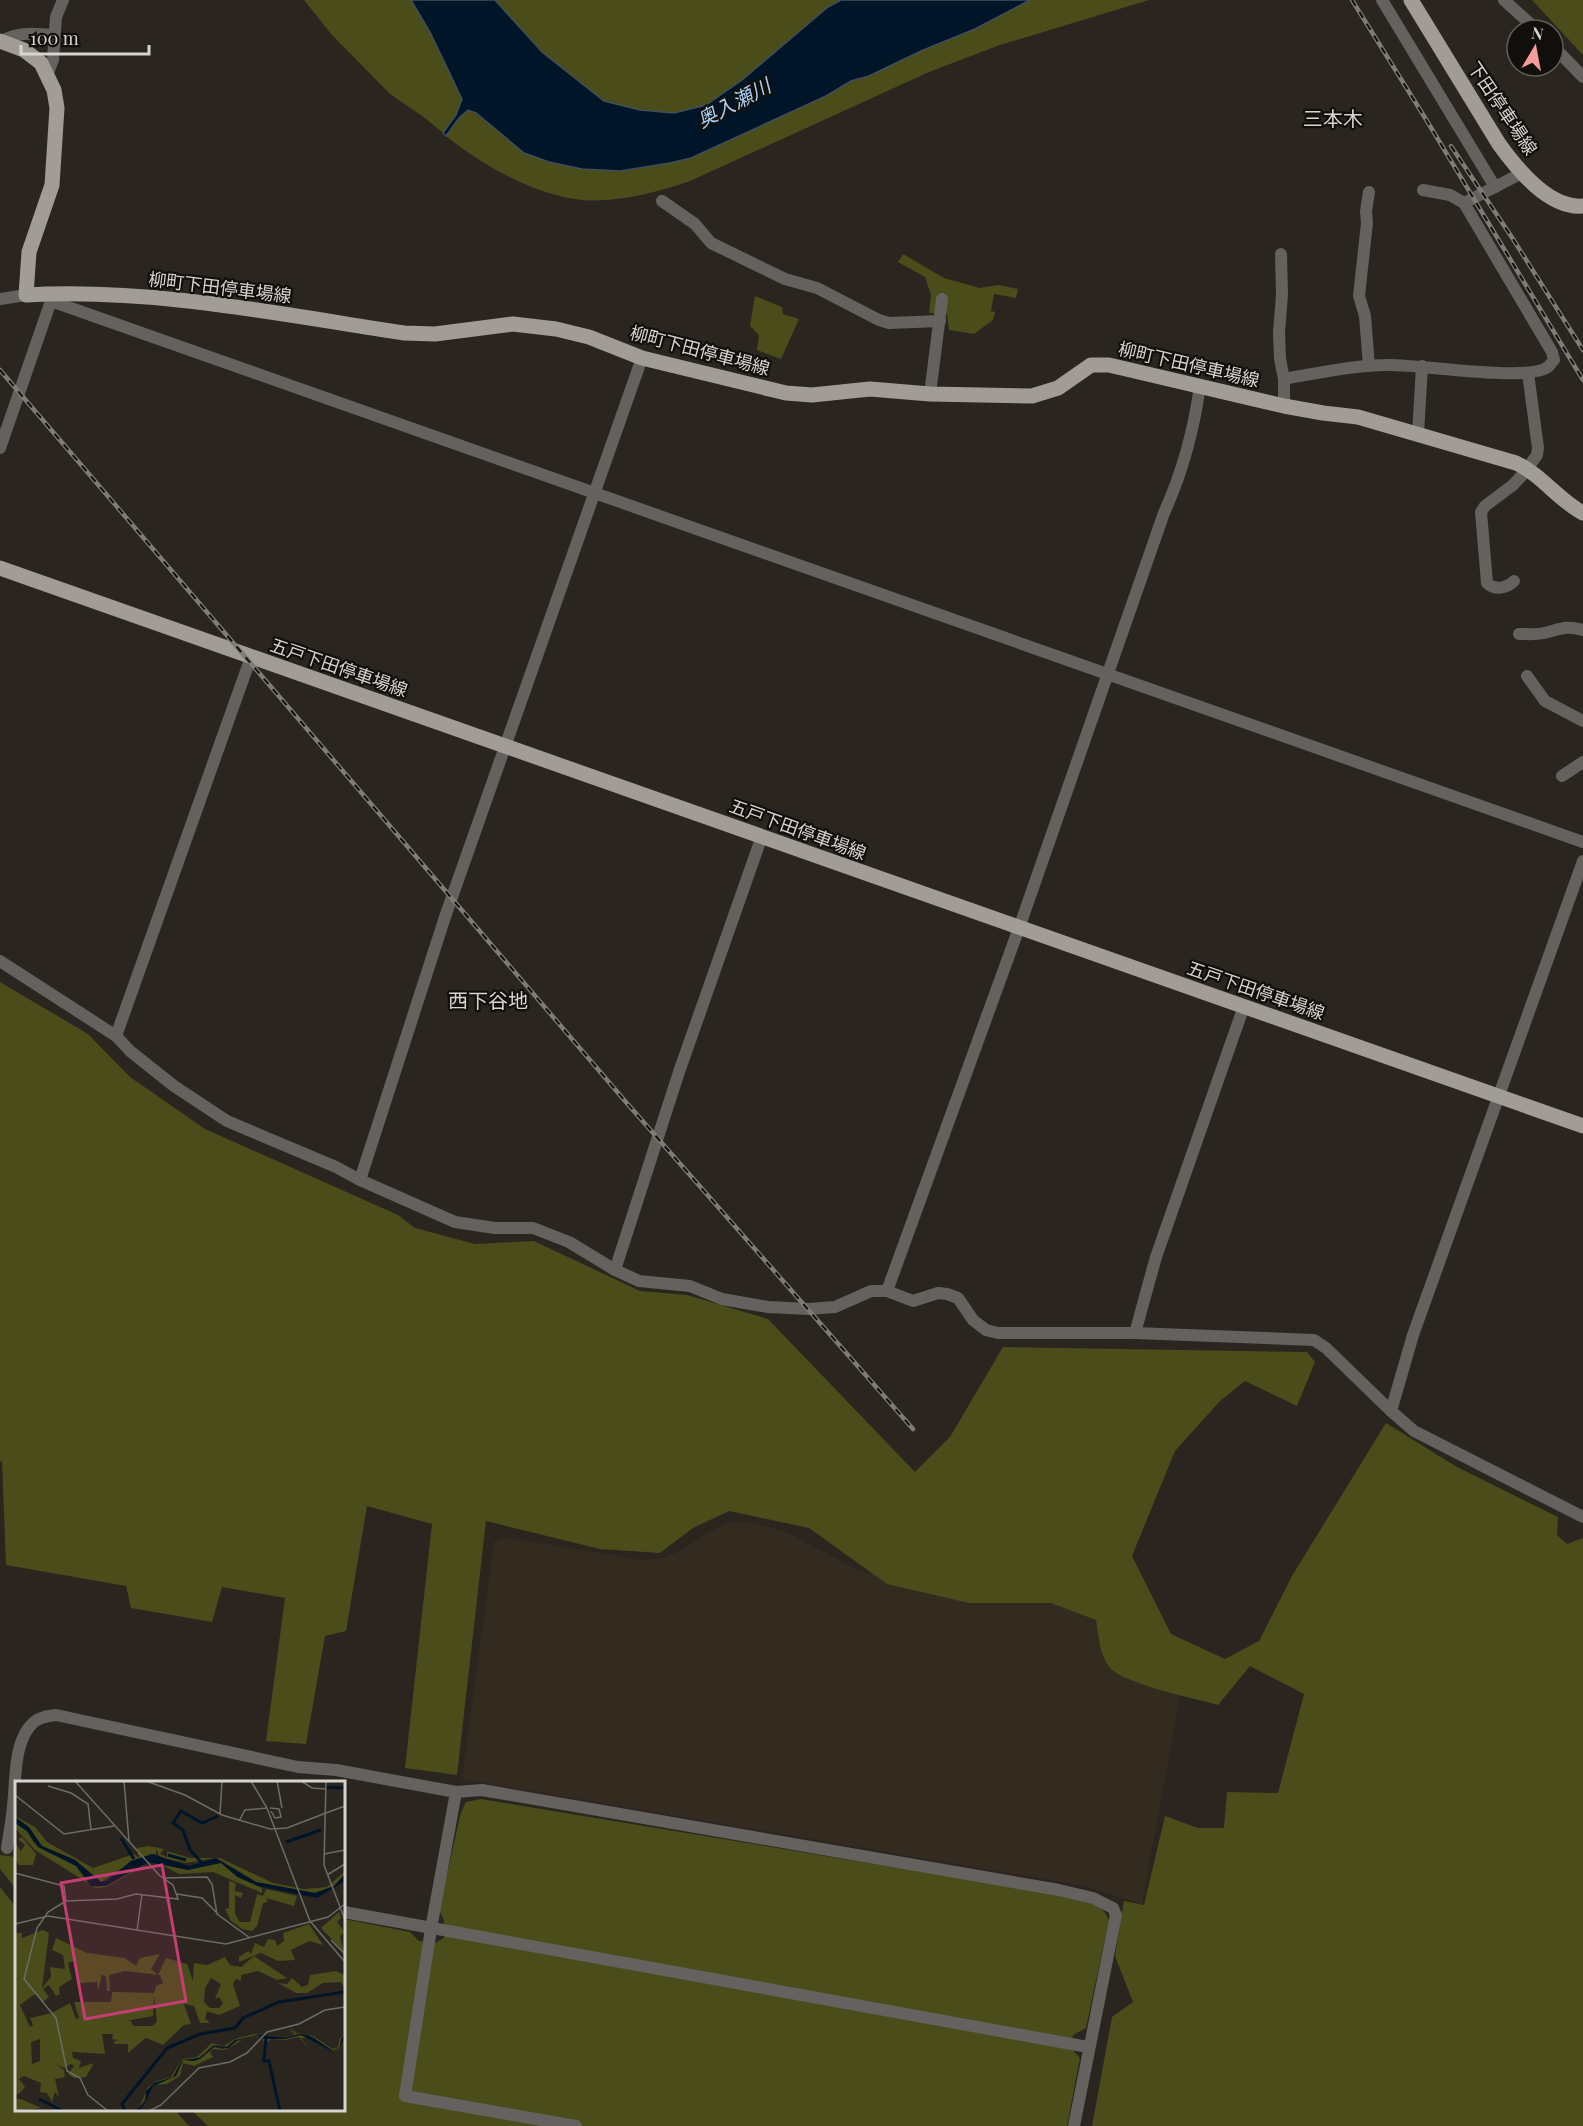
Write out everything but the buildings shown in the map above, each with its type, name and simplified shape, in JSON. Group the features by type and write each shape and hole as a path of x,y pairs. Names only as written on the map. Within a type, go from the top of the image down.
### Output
{"main road":[{"name":"下田停車場線","path":"1411,0 1499,144 1522,173 1561,203 1582,208"},
{"path":"1,41 14,45 41,63 54,90 57,108 52,185 29,252 26,295"},
{"name":"柳町下田停車場線","path":"26,295 50,298 83,293 190,300 404,333 435,334 513,324 556,329 589,337 642,358 786,393 812,395 870,388 930,394 1032,396 1058,388 1091,365 1109,365 1284,406 1358,417 1516,463 1527,468 1572,507 1583,513"},
{"name":"五戸下田停車場線","path":"0,568 1583,1126"}],"street":[{"path":"47,75 53,64 56,17 63,0"},
{"path":"1382,0 1495,187"},
{"path":"1504,0 1524,18"},
{"path":"1,41 9,36 25,33 54,35"},
{"path":"1565,58 1583,77"},
{"path":"1464,203 1522,173"},
{"path":"1284,379 1349,367 1369,366 1422,366 1476,372 1528,373 1549,367 1554,360 1552,352 1464,203 1450,195 1423,190"},
{"path":"1369,366 1365,316 1359,296 1367,224 1366,211 1370,192"},
{"path":"662,201 695,224 711,243 785,279 817,288 879,320 889,323 940,321"},
{"path":"1281,254 1282,294 1279,341 1284,379 1284,406"},
{"path":"0,299 26,295"},
{"path":"0,448 50,298 594,494 1583,842"},
{"path":"930,394 942,299"},
{"path":"360,1180 445,916 642,358"},
{"path":"1418,434 1422,366"},
{"path":"1514,581 1510,586 1498,588 1491,587 1487,583 1481,518 1485,506 1513,486 1537,455 1528,373"},
{"path":"886,1291 1019,928 1164,513 1183,467 1192,433 1200,385"},
{"path":"1519,634 1541,634 1569,626 1583,630"},
{"path":"116,1036 251,657"},
{"path":"1527,676 1539,696 1545,701 1583,721"},
{"path":"1562,776 1583,762"},
{"path":"615,1270 679,1072 762,836"},
{"path":"1391,1411 1413,1335 1583,861"},
{"path":"0,961 116,1036 130,1051 174,1086 227,1121 336,1167 455,1222 495,1228 533,1228 569,1242 615,1270 639,1281 690,1286 722,1299 768,1306 809,1309 835,1307 872,1291 886,1291 913,1301 938,1293 958,1298 973,1320 986,1330 998,1333 1135,1334 1314,1340 1326,1348 1414,1431 1583,1517"},
{"path":"1135,1334 1156,1257 1244,1006"},
{"path":"15,1781 22,1739 34,1721 56,1715 298,1767 336,1770 456,1792 482,1790 1059,1890 1106,1903 1113,1908 1116,1915 1074,2126"},
{"path":"8,1848 15,1786"},
{"path":"456,1792 431,1929 405,2096 576,2126"},
{"path":"345,1912 1088,2047"}],"shaded area":[{"path":"304,0 411,0 430,32 462,99 456,115 443,133 390,94 332,35"},
{"path":"495,0 841,0 828,7 742,80 706,105 674,113 640,110 604,101 542,52"},
{"path":"1030,0 1149,0 1000,45 929,72 690,181 637,196 609,200 582,200 546,192 492,168 446,136 468,110 475,113 524,153 582,169 620,171 691,158 826,96 851,81 869,76 975,29"},
{"path":"1532,0 1583,0 1583,55 1565,36 1565,18 1549,18"},
{"path":"903,254 944,278 980,288 998,285 1018,289 1016,298 994,294 991,311 995,312 993,320 974,334 949,330 947,314 929,313 931,295 925,277 898,262"},
{"path":"755,296 782,307 783,314 799,319 781,359 757,350 759,335 750,326"},
{"path":"0,982 88,1034 130,1077 205,1129 398,1215 415,1228 475,1244 534,1241 640,1291 687,1295 768,1319 915,1472 950,1437 1003,1347 1307,1352 1315,1362 1297,1406 1245,1381 1220,1401 1175,1451 1132,1556 1171,1634 1225,1659 1259,1641 1292,1576 1386,1423 1457,1467 1558,1517 1557,1535 1567,1544 1583,1538 1583,2126 1092,2126 1112,2017 1133,2002 1115,1956 1124,1901 1144,1905 1165,1816 1198,1828 1224,1828 1227,1792 1278,1793 1304,1694 1250,1666 1218,1705 1162,1690 1131,1680 1111,1669 1102,1652 1096,1620 1051,1603 969,1603 887,1584 809,1528 729,1511 693,1528 660,1553 600,1549 486,1521 457,1775 405,1768 432,1524 367,1506 346,1631 325,1636 306,1744 266,1741 285,1598 222,1587 212,1622 131,1608 126,1586 6,1565 2,1461 0,1462"},
{"path":"730,1522 751,1522 788,1533 856,1569 892,1579 1075,1588 1173,1672 1180,1697 1142,1904 1084,1886 462,1779 494,1542 503,1537 642,1560 663,1558 680,1551"},
{"path":"481,1799 1056,1894 1094,1903 1100,1907 1109,1920 1086,2028 1073,2035 1071,2048 1080,2058 1067,2126 208,2126 192,2111 345,2111 345,1919 410,1932 419,1941 435,1943 444,1938 444,1920 439,1910 461,1812 466,1802"},
{"path":"0,1855 15,1857 15,1888 0,1869"},
{"path":"0,1887 15,1906 15,2111 176,2111 189,2126 0,2126"}],"water":[{"name":"奥入瀬川","path":"411,0 495,0 542,52 604,101 640,110 674,113 706,105 742,80 828,7 841,0 1030,0 975,29 869,76 851,81 826,96 691,158 620,171 582,169 549,162 524,153 476,113 468,110 446,136 443,133 456,115 462,99 430,32"}],"railway":[{"path":"1352,0 1583,380"},
{"path":"1451,146 1583,350"},
{"path":"0,370 625,1101 913,1429"}],"district":[{"name":"三本木","path":"1333,117"},
{"name":"西下谷地","path":"488,999"}]}
